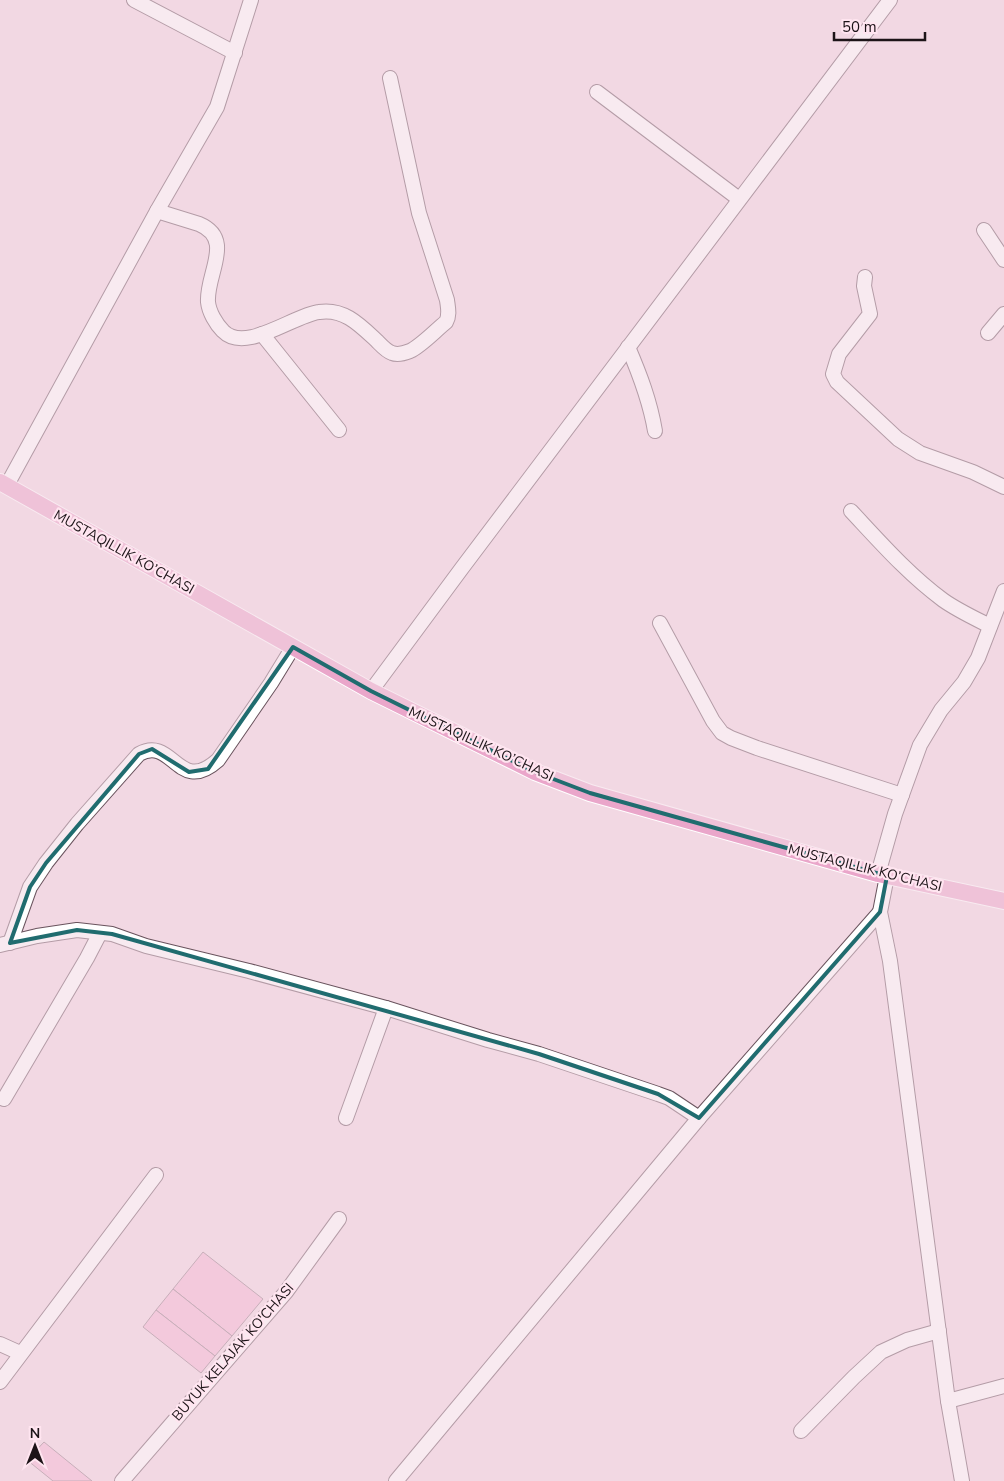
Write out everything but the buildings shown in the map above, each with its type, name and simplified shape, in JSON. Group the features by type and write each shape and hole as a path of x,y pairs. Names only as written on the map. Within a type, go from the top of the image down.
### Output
{"main road":[{"name":"MUSTAQILLIK KO’CHASI","path":"3,483 371,691 535,772 590,793 882,875 1004,901"}],"street":[{"path":"134,0 235,53"},
{"path":"3,483 217,107 251,0"},
{"path":"371,691 890,0"},
{"path":"157,211 199,224 206,227 214,235 218,244 208,291 208,303 211,314 224,332 231,337 244,339 262,334 301,317 319,312 333,311 344,314 392,353 400,354 412,350 446,322 448,317 447,300 419,213 390,78"},
{"path":"597,92 739,200"},
{"path":"984,230 1004,260"},
{"path":"865,277 864,286 870,314 839,354 833,374 838,382 898,439 920,453 973,472 1004,488"},
{"path":"988,333 1004,314"},
{"path":"262,334 339,430"},
{"path":"628,347 643,381 655,431"},
{"path":"851,510 896,559 944,601 990,626"},
{"path":"962,1481 948,1401 890,961 880,912 882,875 894,814 920,745 941,710 964,682 978,658 1004,591"},
{"path":"660,623 713,721 722,733 757,748 902,795"},
{"path":"5,944 30,887 46,862 139,754 152,749 158,750 189,772 200,772 208,769 218,760 271,683 293,647"},
{"path":"396,1481 699,1118 880,912"},
{"path":"5,944 37,936 77,930 112,934 146,946 215,962 386,1008 539,1054 669,1098 699,1118"},
{"path":"4,1099 100,933"},
{"path":"346,1118 386,1008"},
{"path":"0,1382 156,1175"},
{"name":"BUYUK KELAJAK KO'CHASI","path":"122,1481 286,1292 339,1219"},
{"path":"801,1431 881,1352 907,1340 939,1331"},
{"path":"0,1344 20,1353"},
{"path":"948,1401 1004,1386"}],"highlighted area":[{"path":"293,647 371,691 535,772 590,793 887,876 880,912 699,1118 658,1094 539,1054 112,934 77,930 10,943 30,887 46,863 139,754 152,749 189,772 208,769"}]}
